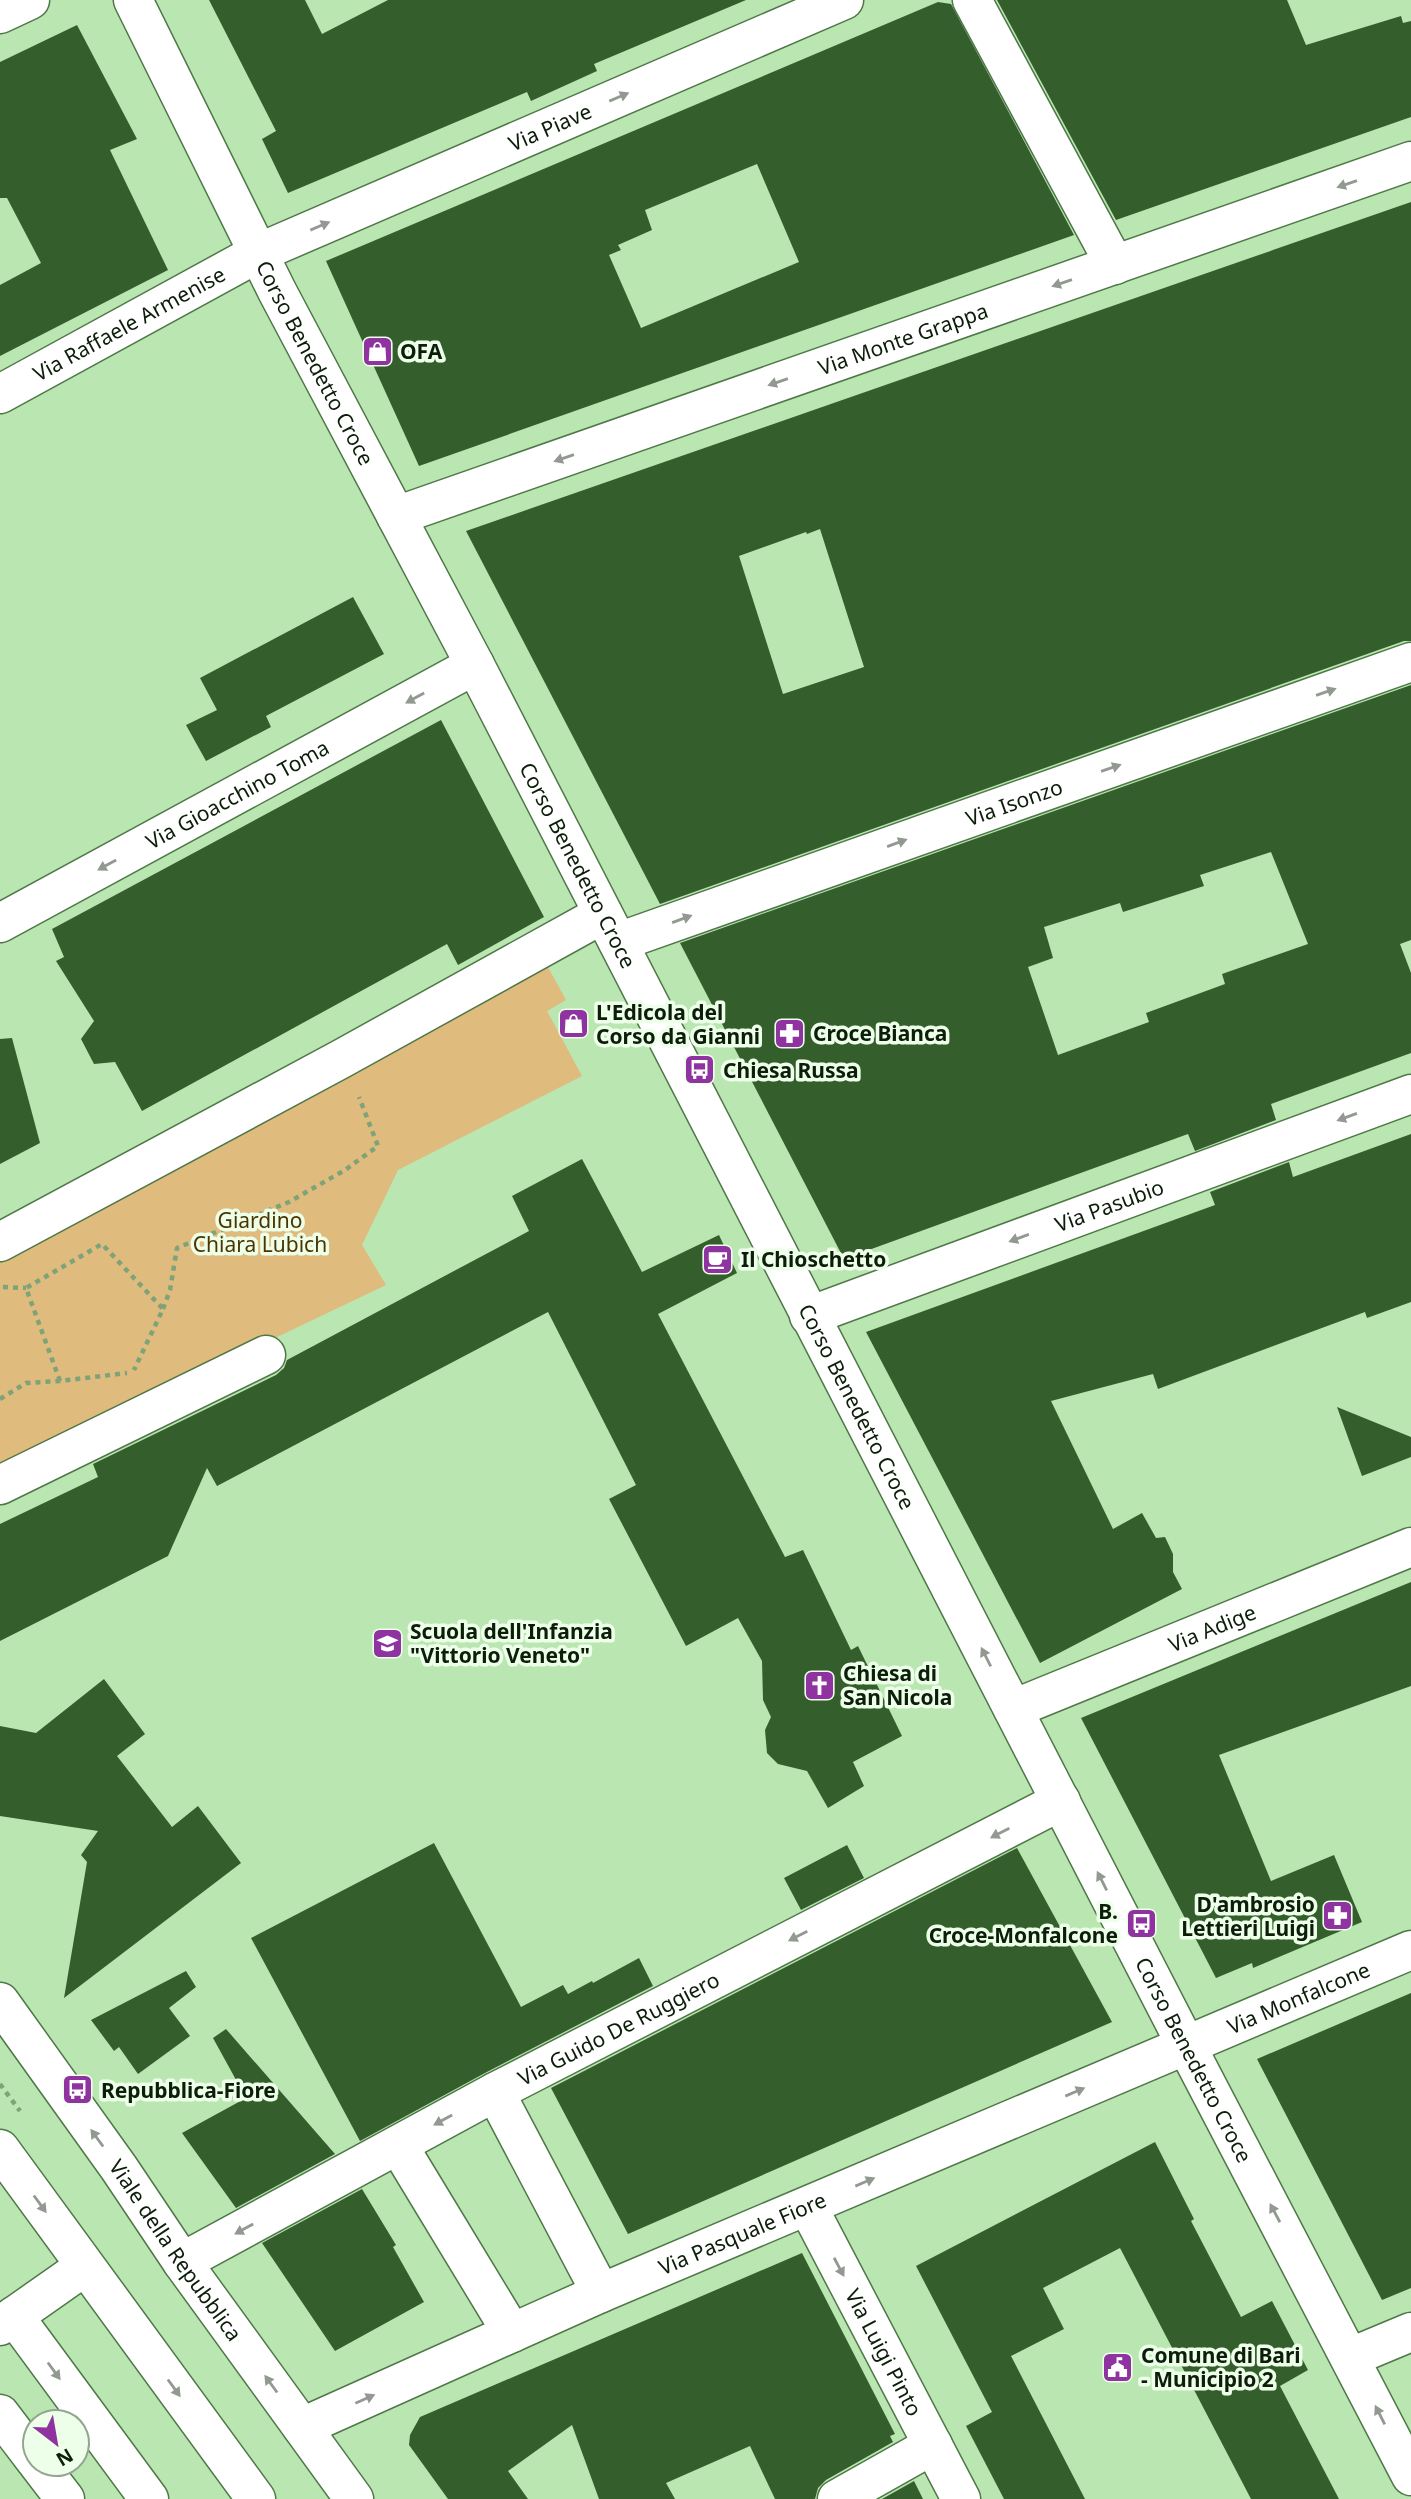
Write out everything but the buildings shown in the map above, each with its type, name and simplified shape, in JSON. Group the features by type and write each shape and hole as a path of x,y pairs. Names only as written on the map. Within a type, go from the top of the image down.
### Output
{"street":[{"path":"0,14 30,0"},
{"name":"Corso Benedetto Croce","path":"133,0 258,253 475,665 809,1316 1411,2476"},
{"name":"Via Piave","path":"258,253 844,0"},
{"path":"972,0 1115,265"},
{"name":"Via Monte Grappa","path":"396,516 1411,161"},
{"name":"Via Raffaele Armenise","path":"0,394 258,253"},
{"name":"Via Isonzo","path":"0,1242 341,1059 610,928 1411,662"},
{"name":"Via Gioacchino Toma","path":"0,923 475,665"},
{"name":"Via Pasubio","path":"809,1316 1411,1094"},
{"path":"0,1485 266,1355"},
{"name":"Via Adige","path":"1013,1709 1411,1547"},
{"name":"Via Guido De Ruggiero","path":"182,2262 495,2092 1061,1801"},
{"name":"Via Monfalcone","path":"1186,2045 1411,1950"},
{"name":"Viale della Repubblica","path":"0,2002 119,2168 182,2262 354,2499"},
{"name":"Via Pasquale Fiore","path":"302,2427 601,2293 1186,2045"},
{"path":"495,2092 601,2293"},
{"path":"398,2145 512,2333"},
{"path":"0,2149 251,2497"},
{"name":"Via Luigi Pinto","path":"808,2207 961,2499"},
{"path":"84,2267 7,2321 149,2499"},
{"path":"1351,2357 1411,2332"},
{"path":"0,2414 21,2441"},
{"path":"838,2499 933,2445"},
{"path":"49,2478 65,2499"}],"path":[{"path":"0,1399 26,1383 133,1372 170,1290 177,1248 289,1202 345,1170 378,1146 341,1059"},
{"path":"0,1287 26,1287 102,1244 163,1309"},
{"path":"26,1287 60,1381"}],"green space":[{"name":"Giardino Chiara Lubich","path":"544,960 566,1000 547,1011 582,1076 398,1170 362,1245 386,1285 0,1469 0,1257"}],"place":[{"name":"OFA","path":"377,351"},
{"name":"L'Edicola del Corso da Gianni","path":"573,1024"},
{"name":"Croce Bianca","path":"790,1033"},
{"name":"Chiesa Russa","path":"700,1070"},
{"name":"Il Chioschetto","path":"718,1259"},
{"name":"Scuola dell'Infanzia \"Vittorio Veneto\"","path":"387,1643"},
{"name":"Chiesa di San Nicola","path":"820,1685"},
{"name":"D'ambrosio Lettieri Luigi","path":"1338,1916"},
{"name":"B. Croce-Monfalcone","path":"1141,1923"},
{"name":"Repubblica-Fiore","path":"78,2090"},
{"name":"Comune di Bari - Municipio 2","path":"1118,2367"}]}
